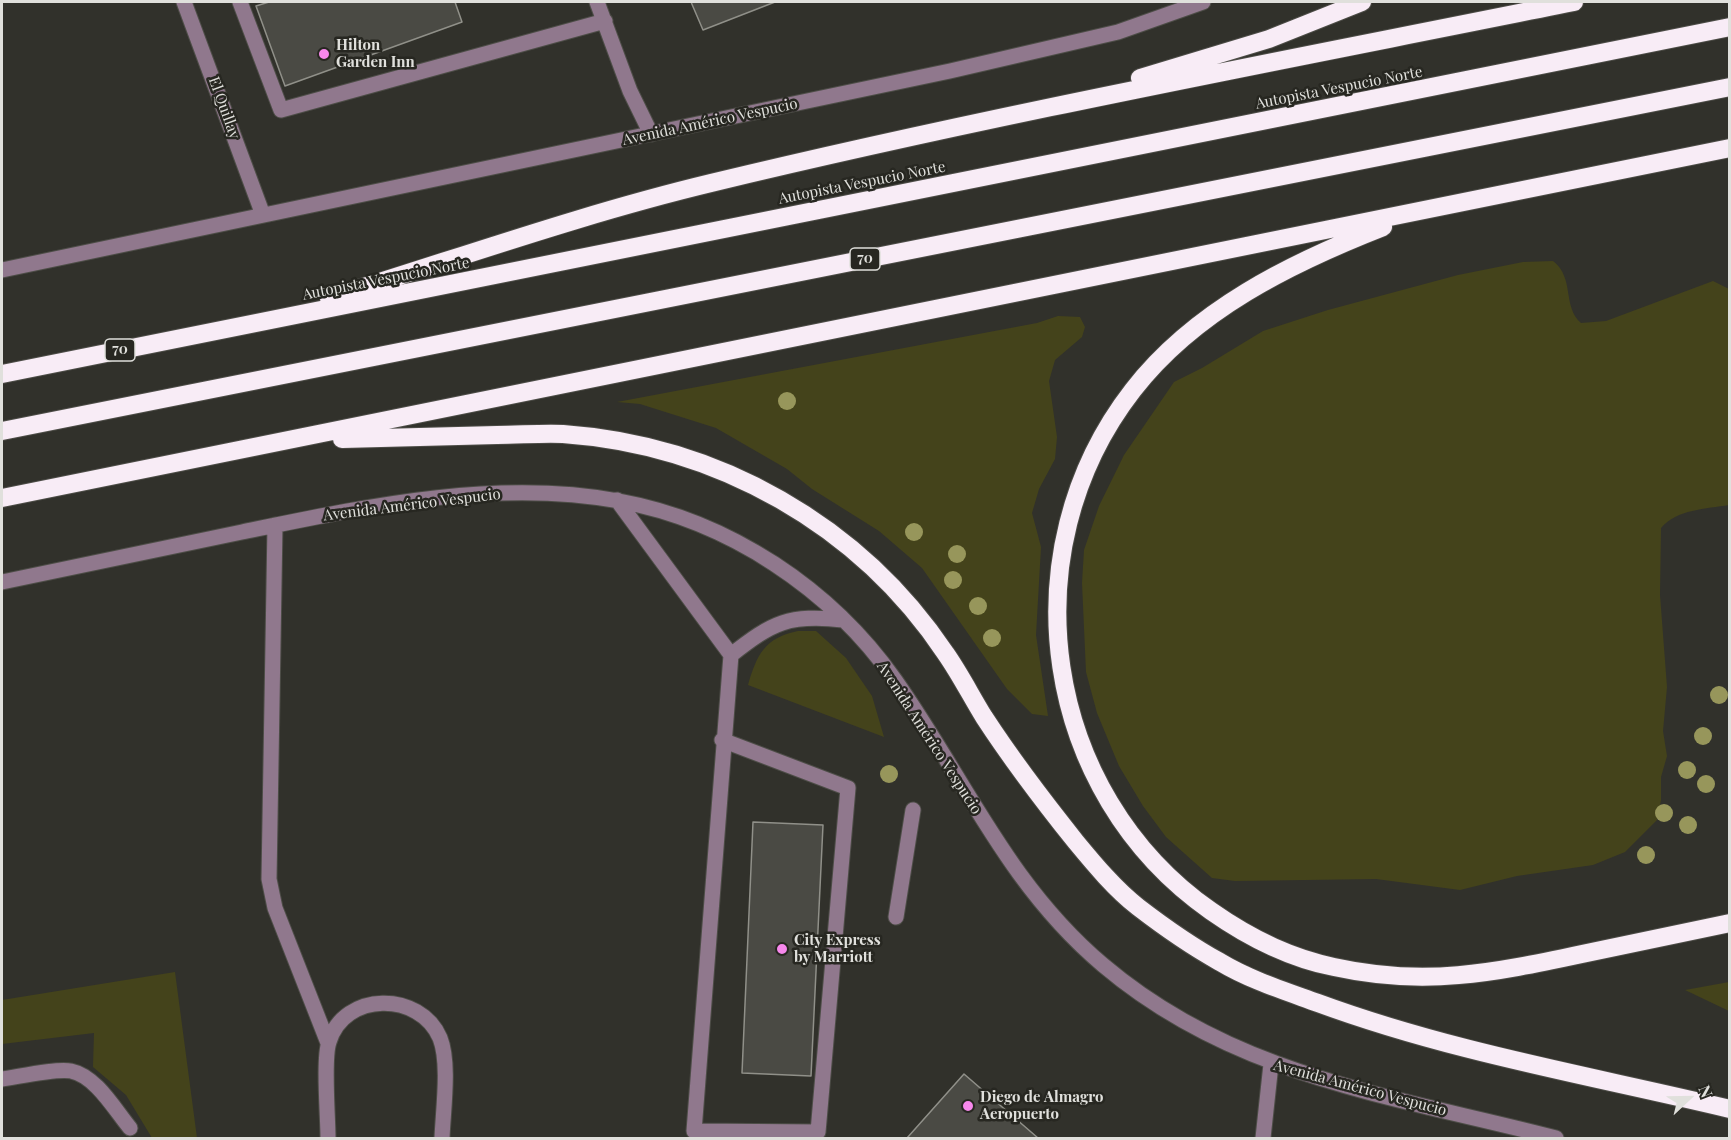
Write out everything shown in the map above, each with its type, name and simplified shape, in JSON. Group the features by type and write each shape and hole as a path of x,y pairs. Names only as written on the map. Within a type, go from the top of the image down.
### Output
{"highway":[{"path":"1016,114 1269,39 1362,2"},
{"path":"239,327 662,195 1016,114 1574,2"},
{"name":"Autopista Vespucio Norte","path":"2,374 1730,27"},
{"name":"70","path":"2,431 1730,87"},
{"path":"2,498 1730,148"},
{"path":"1427,209 1311,259 1228,304 1179,340 1155,364 1114,418 1080,487 1069,523 1057,596 1061,671 1082,747 1098,783 1118,818 1168,877 1198,903 1259,941 1289,955 1331,967 1411,978 1488,974 1730,923"},
{"path":"292,441 560,434 608,439 655,449 701,462 746,481 818,523 852,548 898,591 930,631 990,725 1065,828 1098,868 1134,904 1222,964 1273,987 1345,1013 1435,1041 1730,1109"}],"street":[{"name":"El Quillay","path":"184,2 263,215"},
{"path":"240,2 280,111 604,21"},
{"path":"597,2 630,91 651,134"},
{"name":"Avenida Américo Vespucio","path":"2,270 1048,49 1118,32 1203,2"},
{"name":"Avenida Américo Vespucio","path":"2,582 275,525 401,503 489,494 564,494 617,500 668,514 743,545 812,592 843,620 894,678 1011,864 1055,919 1104,966 1136,991 1195,1028 1271,1064 1369,1092 1556,1138"},
{"path":"617,500 731,655 722,740 694,1131 818,1132 848,788 722,740"},
{"path":"275,525 269,879 275,908 328,1043 328,1138"},
{"path":"731,655 763,629 780,623 820,618 843,620"},
{"path":"896,917 913,810"},
{"path":"328,1043 345,1017 372,1004 387,1002 403,1005 424,1017 440,1037 444,1053 442,1138"},
{"path":"1263,1138 1271,1064"},
{"path":"2,1079 71,1071 100,1090 130,1128"}],"shaded area":[{"path":"1553,261 1564,275 1572,309 1581,323 1606,321 1713,281 1729,289 1729,505 1683,513 1661,528 1660,595 1667,687 1663,731 1667,756 1661,777 1661,800 1657,820 1625,852 1593,865 1517,876 1460,890 1376,879 1235,881 1212,878 1166,837 1143,806 1119,766 1097,713 1086,672 1082,583 1084,550 1099,506 1124,455 1174,382 1263,331 1328,310 1458,275 1523,262"},
{"path":"1058,316 1080,317 1085,327 1082,337 1055,360 1049,381 1057,437 1055,459 1039,489 1032,513 1041,547 1036,635 1048,716 1032,714 1007,689 922,568 879,531 812,489 787,469 716,428 640,404 617,402 1037,323"},
{"path":"798,631 816,631 846,658 872,696 884,737 748,685 764,649 777,638"},
{"path":"175,972 197,1138 152,1138 126,1095 93,1067 94,1033 2,1044 2,1000"},
{"path":"1729,982 1729,1011 1685,990"}],"building":[{"name":"Hilton Garden Inn","path":"269,2 455,2 462,22 285,86 256,6"},
{"path":"691,2 775,2 703,30"},
{"name":"City Express by Marriott","path":"753,822 823,825 811,1076 742,1073"},
{"name":"Diego de Almagro Aeropuerto","path":"964,1074 1038,1138 907,1138"}],"place":[{"name":"Hilton Garden Inn","path":"324,54"},
{"name":"City Express by Marriott","path":"782,949"},
{"name":"Diego de Almagro Aeropuerto","path":"968,1106"}]}
